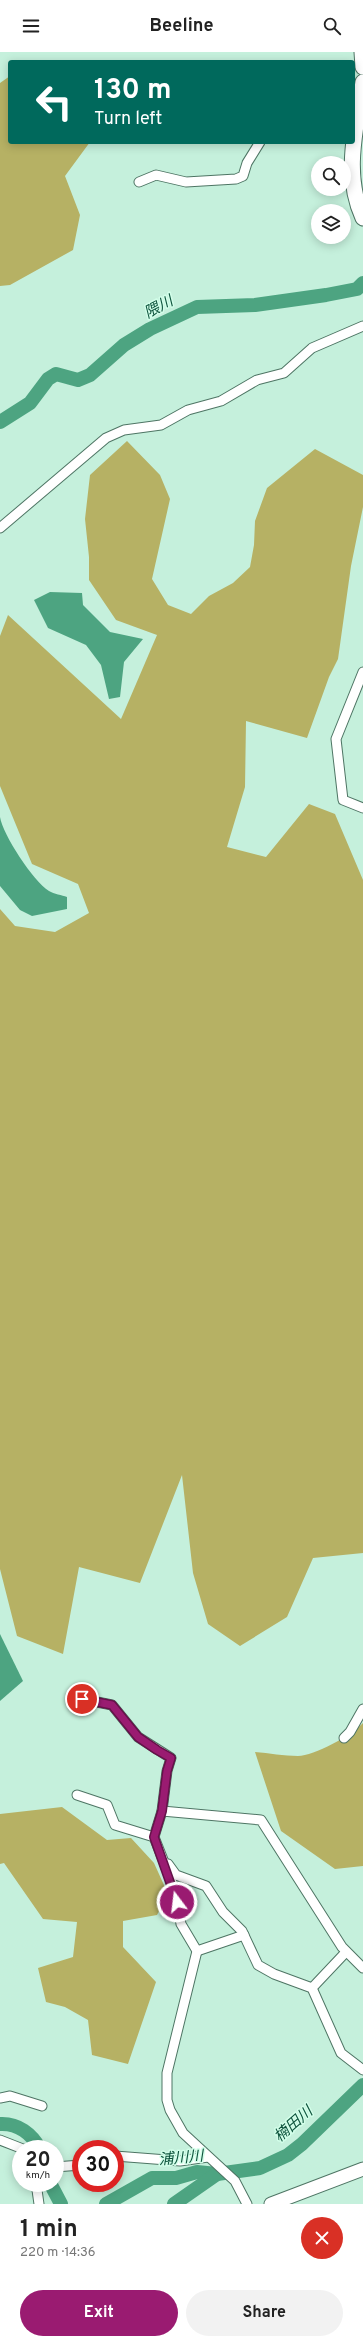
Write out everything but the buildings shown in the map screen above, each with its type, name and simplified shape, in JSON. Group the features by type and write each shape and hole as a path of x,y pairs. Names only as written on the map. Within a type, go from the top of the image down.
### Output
{"main road":[{"path":"362,52 363,67"},
{"path":"363,82 355,123 358,154 353,191 363,218"}],"street":[{"path":"139,182 156,175 186,182 236,179 243,176 246,163 259,144"},
{"path":"0,528 106,438 124,430 161,425 188,410 221,401 257,380 284,373 312,348 335,336 363,326"},
{"path":"363,672 336,739 343,800 363,808"},
{"path":"82,1699 112,1705 138,1737 171,1758 167,1771 162,1811 154,1837 175,1890 182,1924 197,1951 171,2053 166,2090 170,2110 183,2133 235,2181 247,2204"},
{"path":"344,1738 350,1732 363,1709"},
{"path":"77,1795 107,1805 115,1825 154,1837"},
{"path":"162,1811 261,1820 305,1891 346,1952 363,1968"},
{"path":"163,1858 176,1874 206,1886 223,1912 244,1935 258,1965 274,1974 312,1988 341,2053 363,2070"},
{"path":"197,1951 244,1935"},
{"path":"312,1988 346,1952"},
{"path":"0,2098 10,2096 42,2106"},
{"path":"0,2140 12,2145"},
{"path":"124,2157 180,2161 208,2157"},
{"path":"271,2204 363,2169"},
{"path":"37,2192 39,2204"}],"shaded area":[{"path":"8,77 8,144 89,144 65,176 80,215 73,250 10,285 0,286 0,83"},
{"path":"127,441 160,475 170,499 152,579 168,605 191,614 209,596 233,583 250,567 254,545 255,521 267,488 315,449 363,475 363,507 351,566 338,659 329,677 307,738 246,721 245,787 227,847 266,857 309,804 335,814 363,880 363,1553 313,1558 287,1617 240,1646 208,1624 193,1573 182,1475 140,1583 79,1567 63,1654 17,1636 0,1569 0,909 15,926 55,932 89,913 78,884 32,864 0,786 0,636 8,615 121,719 157,635 116,620 89,580 89,557 85,519 90,475"},
{"path":"50,592 82,593 83,605 110,632 143,639 124,662 120,697 109,699 101,665 86,645 48,628 34,600"},
{"path":"0,817 7,835 27,868 42,886 53,893 67,897 67,909 32,916 20,910 0,886"},
{"path":"0,1634 23,1681 0,1701"},
{"path":"363,1723 363,1866 335,1869 281,1831 255,1752 293,1756 313,1753 332,1744 358,1728"},
{"path":"62,1807 107,1840 131,1838 154,1863 168,1894 157,1915 123,1921 123,1947 156,1982 128,2064 92,2055 88,2020 65,2007 46,2002 38,1968 73,1957 77,1922 43,1919 4,1863 0,1864 0,1814"}],"waterway":[{"name":"隈川","path":"0,422 30,403 48,379 56,374 78,380 90,375 124,345 150,329 197,307 255,305 326,295 357,289 363,283"},
{"name":"楠田川","path":"174,2204 217,2174 260,2168 288,2155 302,2144 363,2085"},
{"name":"浦川川","path":"0,2124 13,2125 24,2130 34,2140"},
{"name":"浦川川","path":"106,2204 152,2178 176,2178 197,2172 217,2174"},
{"name":"浦川川","path":"55,2192 61,2204"}],"route":[{"path":"82,1699 112,1705 138,1737 171,1758 167,1771 162,1811 154,1837 175,1890 177,1902"}]}
